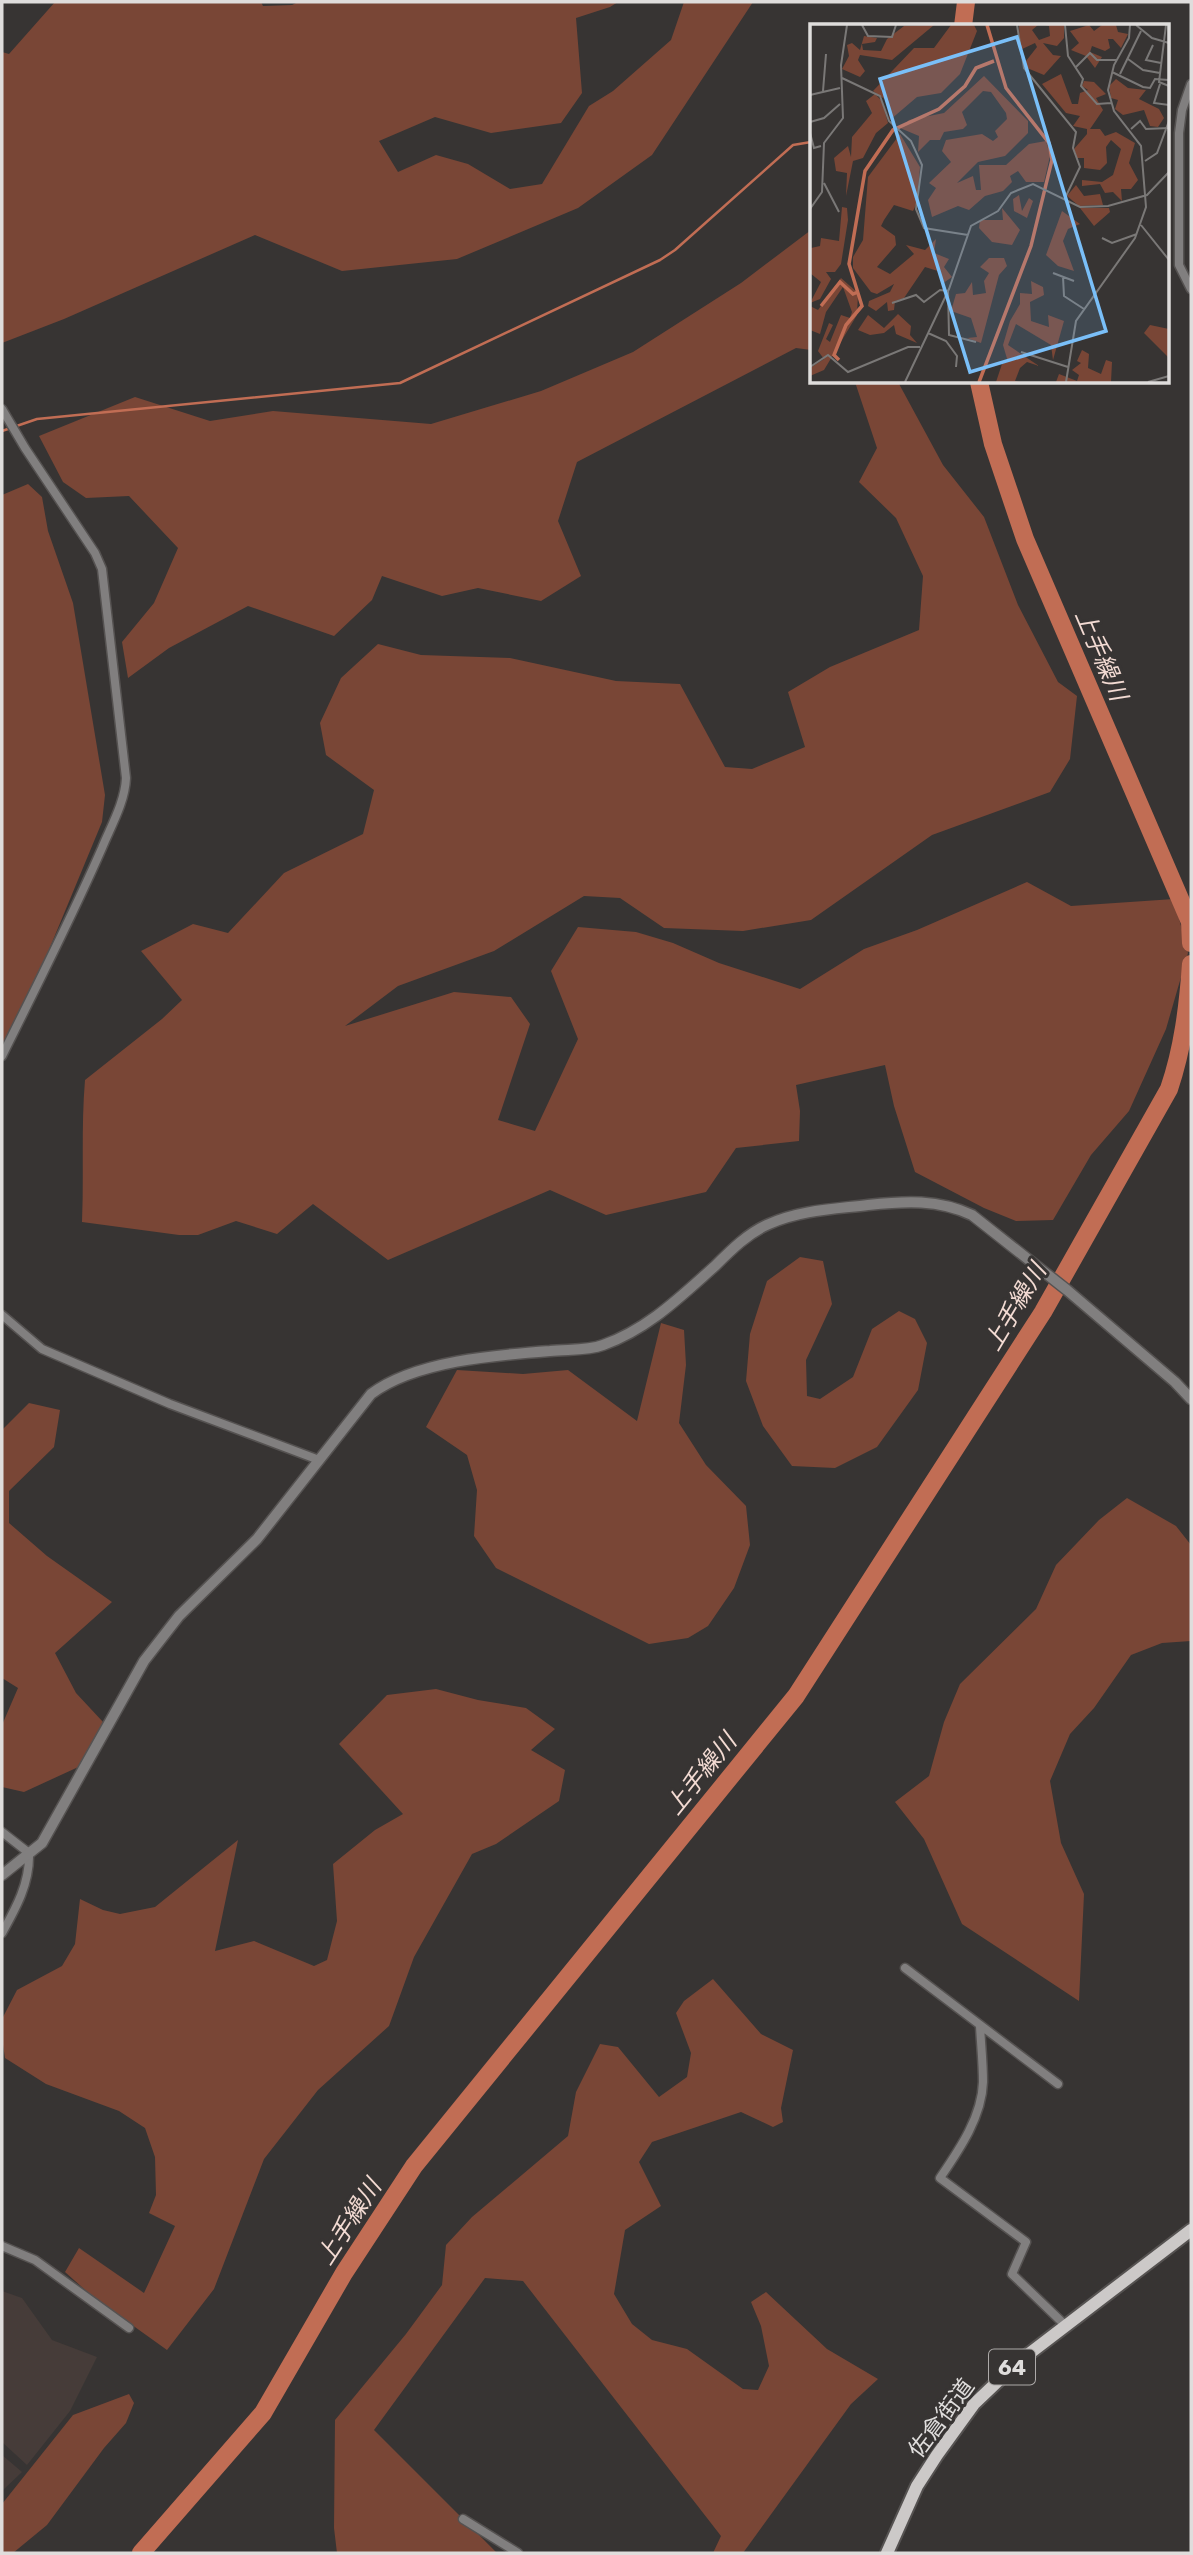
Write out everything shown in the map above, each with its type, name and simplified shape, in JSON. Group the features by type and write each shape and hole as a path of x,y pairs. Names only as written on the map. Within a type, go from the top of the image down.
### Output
{"main road":[{"name":"佐倉街道","path":"887,2553 918,2486 974,2404 998,2379 1065,2325 1191,2230"}],"street":[{"path":"1191,85 1182,110 1179,133 1179,265 1191,289"},
{"path":"2,409 95,553 102,569 126,778 126,788 118,811 81,896 2,1056"},
{"path":"2,1875 42,1843 144,1661 160,1638 178,1616 257,1539 371,1394 381,1386 410,1374 470,1358 599,1347 651,1321 669,1308 749,1235 767,1224 796,1214 890,1203 944,1204 972,1215 1066,1289 1190,1396"},
{"path":"2,1315 20,1333 51,1353 170,1404 320,1460"},
{"path":"2,1832 29,1853 30,1873 2,1933"},
{"path":"905,1968 1058,2084"},
{"path":"980,2026 983,2084 978,2109 961,2146 940,2178 1026,2242 1013,2274 1065,2325"},
{"path":"2,2246 35,2260 129,2328"},
{"path":"463,2519 518,2553"}],"shaded area":[{"path":"55,2 261,2 263,6 292,5 298,2 618,2 576,18 582,93 561,123 491,133 435,117 379,141 398,172 436,155 468,164 510,189 542,184 589,106 613,91 671,40 684,2 753,2 652,155 578,208 457,259 342,271 255,235 64,319 2,343 2,52 9,54"},
{"path":"810,231 810,350 796,348 577,462 558,521 581,576 541,601 478,588 442,596 382,576 372,600 334,636 248,606 169,648 128,678 122,642 154,603 178,548 129,496 86,498 63,482 39,436 135,397 210,421 273,411 431,424 541,391 633,352 741,283"},
{"path":"855,383 899,383 943,465 984,517 1018,605 1058,682 1077,696 1070,759 1050,792 932,835 811,920 743,931 664,928 620,898 584,896 494,951 398,986 345,1026 454,992 511,997 530,1024 498,1120 535,1131 578,1039 551,971 578,927 636,932 800,989 864,949 917,930 1027,882 1071,906 1174,899 1188,953 1166,1029 1129,1111 1091,1155 1053,1220 1016,1221 984,1208 915,1172 894,1106 885,1065 796,1085 800,1111 799,1141 736,1148 706,1192 606,1215 550,1190 388,1260 313,1204 277,1234 236,1221 198,1235 179,1235 82,1222 85,1080 182,1000 141,951 193,924 228,933 284,873 363,834 374,790 326,755 320,723 341,678 378,644 421,655 510,658 616,681 680,684 725,767 752,769 805,747 788,692 830,667 919,630 923,576 896,518 859,482 877,448"},
{"path":"28,484 42,497 48,531 73,603 105,795 102,822 2,1063 2,495"},
{"path":"800,1257 823,1261 832,1304 806,1360 807,1396 820,1399 853,1377 872,1329 899,1311 915,1319 927,1343 918,1390 877,1447 835,1468 792,1466 763,1426 746,1381 750,1334 767,1281"},
{"path":"661,1323 684,1330 686,1365 679,1423 706,1465 746,1506 750,1545 734,1588 708,1626 688,1638 649,1644 496,1568 474,1536 477,1490 467,1455 426,1427 457,1370 523,1374 568,1370 637,1421"},
{"path":"29,1403 60,1410 54,1447 9,1491 9,1523 47,1556 112,1602 55,1653 76,1693 103,1722 96,1753 87,1763 24,1792 2,1787 2,1725 18,1688 2,1678 2,1430"},
{"path":"1127,1498 1176,1526 1191,1545 1191,1641 1162,1643 1131,1655 1094,1708 1070,1734 1050,1781 1061,1843 1084,1894 1079,2001 962,1924 924,1839 895,1802 929,1776 944,1722 960,1684 1036,1609 1056,1565 1099,1520"},
{"path":"436,1689 526,1708 555,1729 531,1750 565,1770 559,1801 496,1844 472,1854 414,1957 389,2026 318,2090 264,2159 214,2289 167,2350 93,2297 65,2272 79,2248 144,2293 175,2226 149,2213 156,2195 155,2157 145,2128 119,2111 46,2084 5,2058 2,2019 17,1990 62,1966 75,1944 80,1899 103,1910 120,1914 155,1907 238,1840 215,1951 254,1941 314,1966 327,1960 337,1921 333,1864 375,1830 403,1814 339,1744 387,1695"},
{"path":"713,1979 761,2034 793,2050 781,2108 783,2122 773,2127 741,2112 652,2142 639,2162 661,2206 625,2230 614,2294 632,2324 652,2340 687,2349 743,2389 758,2390 769,2366 761,2326 751,2302 766,2292 827,2349 878,2379 851,2404 743,2553 713,2553 721,2536 523,2281 485,2278 374,2430 497,2553 337,2553 334,2528 335,2420 406,2334 442,2285 446,2245 472,2217 568,2136 576,2092 600,2044 618,2047 659,2097 687,2077 691,2053 676,2013 684,2001"},
{"path":"2,2291 22,2298 52,2340 97,2357 70,2411 27,2465 2,2442"},
{"path":"129,2394 134,2403 126,2423 47,2525 13,2553 2,2553 2,2504 73,2415"},
{"path":"2,2455 22,2472 2,2491"}],"waterway":[{"name":"上手繰川","path":"963,24 966,2"},
{"path":"2,431 37,419 400,383 660,260 675,250 793,145 810,142"},
{"name":"上手繰川","path":"979,383 993,444 1025,539 1190,922 1191,943"},
{"name":"上手繰川","path":"141,2553 263,2413 344,2273 414,2166 796,1696 1043,1312 1169,1089 1184,1027 1191,964"}]}
